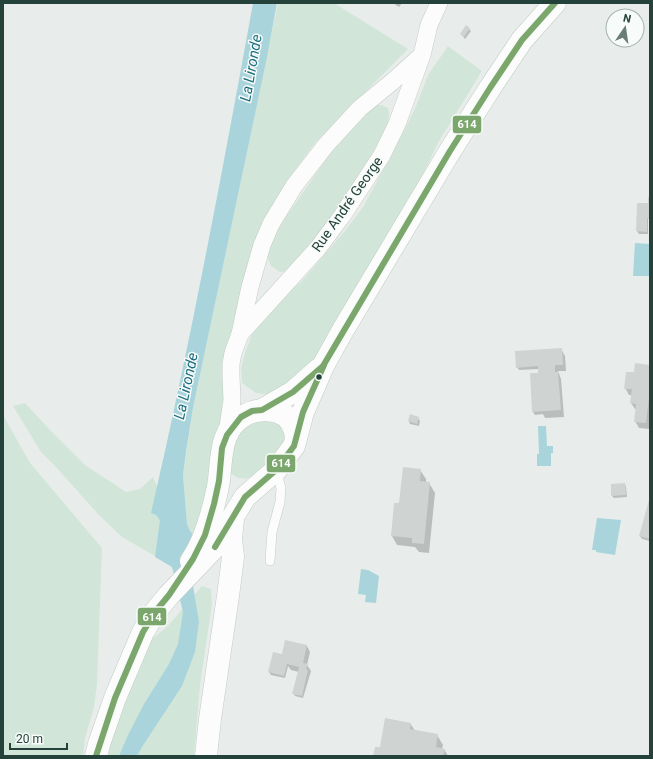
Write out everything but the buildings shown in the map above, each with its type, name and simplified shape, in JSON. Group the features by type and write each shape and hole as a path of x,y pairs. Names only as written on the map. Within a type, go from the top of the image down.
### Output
{"street":[{"name":"Rue André George","path":"240,334 318,248 342,216 382,155 397,124 422,55 429,26 439,3"},
{"path":"96,756 107,718 134,652 151,618 195,562 214,548 245,497 270,476 294,446 303,412 323,366 450,151 490,88 522,40 555,3"},
{"name":"Rue André George","path":"227,435 232,400 231,376 233,353 240,334 250,287 262,245 271,224 294,186 326,145 360,108 422,55"},
{"path":"195,562 214,504 219,481 222,448 227,435 241,417 293,392 323,366"},
{"path":"231,386 245,404 257,410 280,412 286,416 291,421 296,438"},
{"path":"220,470 225,479 237,486 247,487 270,476"},
{"path":"214,504 215,518 212,528 214,548 220,558 224,571 228,596"},
{"path":"206,756 233,557 231,533 234,516"}],"lane":[{"path":"270,476 281,488 280,502 272,532 270,562"}],"green space":[{"path":"278,3 334,3 408,49 315,143 286,182 263,225 227,407 217,473 193,534 187,524 183,475 193,408"},
{"path":"448,46 482,71 439,141 425,170 399,216 304,377 273,395 256,393 242,383 241,368 252,334 280,299 301,282 344,232 363,207 403,133 417,104 428,75"},
{"path":"374,105 381,105 388,108 389,116 387,127 352,188 323,229 289,271 280,272 271,266 268,259 267,249 274,234 329,155 367,110"},
{"path":"25,403 85,465 126,492 140,489 153,477 185,550 172,566 122,537 99,515 41,452 13,406"},
{"path":"3,415 30,463 102,548 97,684 94,707 85,738 83,756 3,756"},
{"path":"266,419 284,425 286,436 285,443 271,461 253,476 245,479 233,475 229,471 232,450 236,438 247,428"},
{"path":"202,586 211,589 212,604 200,685 194,756 108,756 127,693 148,642 167,627"}],"water":[{"name":"La Lironde","path":"253,3 277,3 193,408 183,475 187,524 193,534 187,549 199,622 195,652 182,686 137,756 119,756 144,704 169,664 178,644 183,612 172,567 155,557 160,520 156,515 151,513 205,259"},
{"path":"635,243 650,244 649,276 633,276"},
{"path":"538,426 546,426 547,446 553,446 553,453 551,453 551,466 537,466 537,454 539,454"},
{"path":"597,518 621,520 615,555 592,550"},
{"path":"361,569 368,570 379,576 376,603 365,602 366,595 358,594"}],"transit line":[{"name":"614","path":"96,756 115,698 143,632 155,612 169,595 193,559 205,535 214,504 219,481 222,448 227,435 241,417 252,411 262,410 293,392 323,366 450,151 490,88 522,40 555,3"},
{"name":"614","path":"215,547 245,497 276,470 294,446 303,412 324,365"}]}
